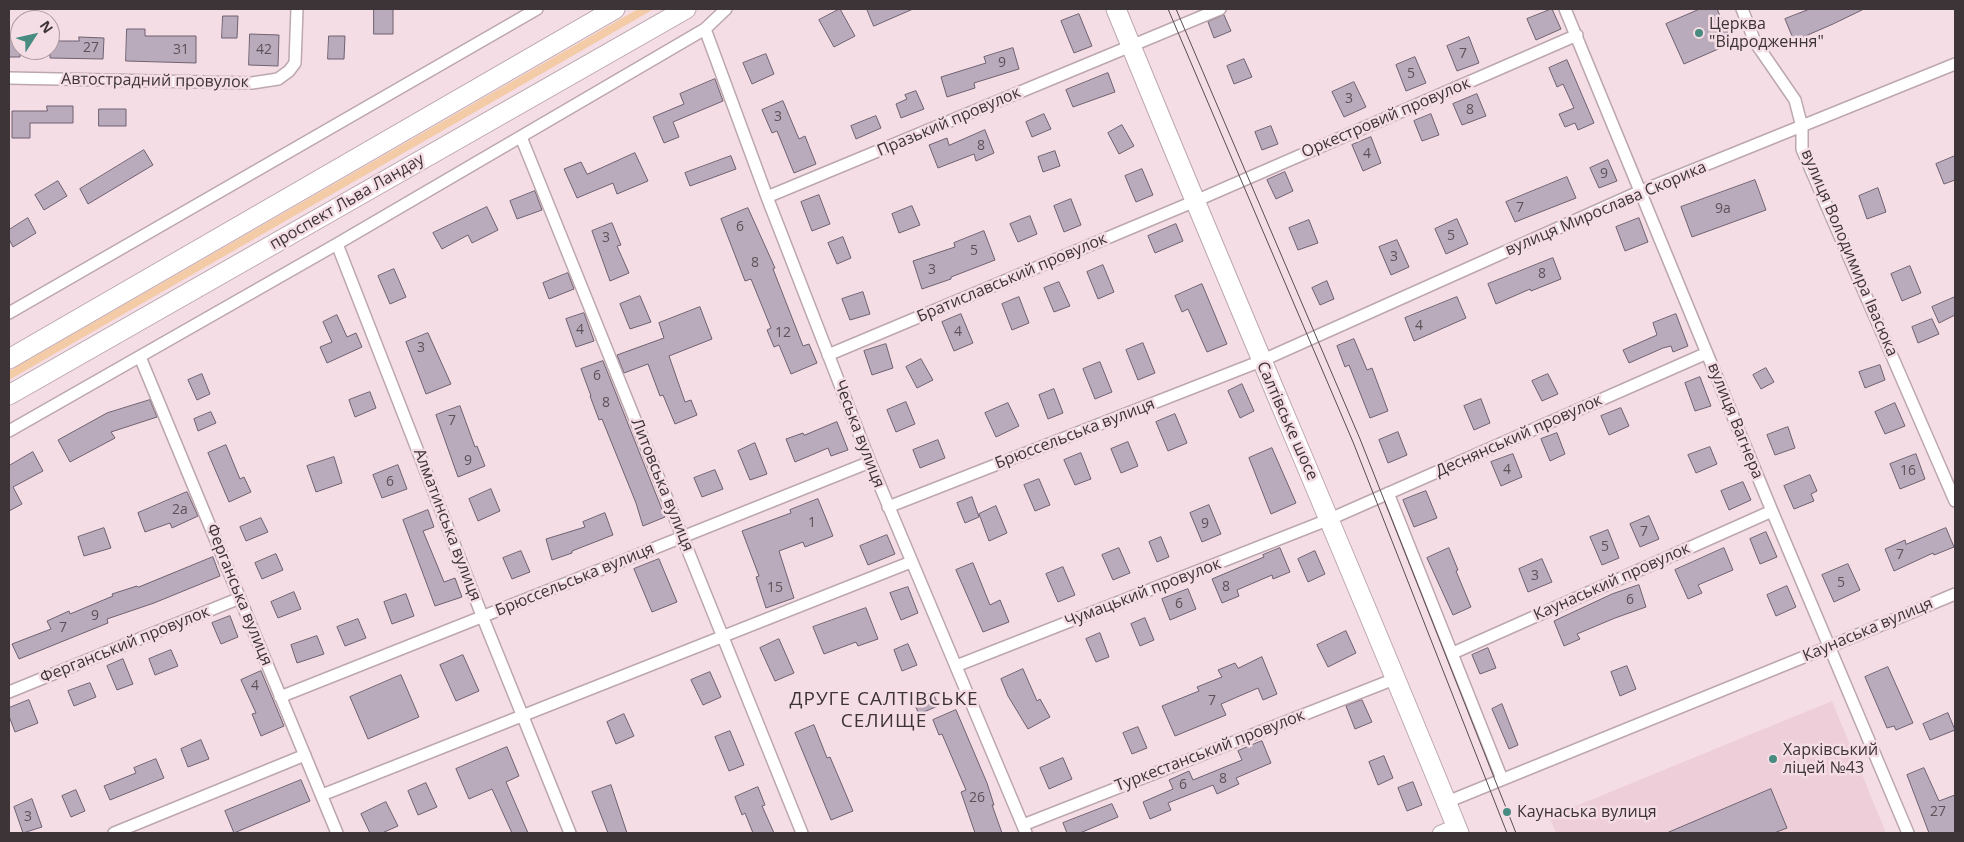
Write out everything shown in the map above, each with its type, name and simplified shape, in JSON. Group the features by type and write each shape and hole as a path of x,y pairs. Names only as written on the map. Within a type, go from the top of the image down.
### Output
{"main road":[{"name":"проспект Льва Ландау","path":"9,359 615,9"},
{"name":"проспект Льва Ландау","path":"9,396 686,9"},
{"name":"Салтівське шосе","path":"1116,9 1261,361 1397,678 1447,802 1452,831"}],"street":[{"name":"Автострадний провулок","path":"9,78 252,83 278,78 289,71 295,63 297,9"},
{"path":"511,9 511,22"},
{"path":"9,313 511,22 537,9"},
{"path":"9,431 337,244 705,29 726,9"},
{"name":"Празький провулок","path":"767,197 1220,9"},
{"name":"вулиця Вагнера","path":"1566,9 1772,511 1908,833"},
{"name":"вулиця Володимира Івасюка","path":"1742,9 1755,42 1795,100 1802,127 1802,150 1955,501"},
{"name":"Чеська вулиця","path":"705,29 767,197 888,508 1025,829"},
{"name":"Оркестровий провулок","path":"1195,201 1577,35"},
{"name":"вулиця Мирослава Скорика","path":"1261,361 1641,191 1955,64"},
{"name":"Литовська вулиця","path":"521,137 802,833"},
{"name":"Братиславський провулок","path":"828,355 1195,201"},
{"name":"Алматинська вулиця","path":"337,244 483,618 570,833"},
{"name":"Деснянський провулок","path":"1330,519 1707,353"},
{"name":"Ферганська вулиця","path":"140,357 337,833"},
{"name":"Брюссельська вулиця","path":"888,508 1261,361"},
{"name":"Брюссельська вулиця","path":"280,697 483,618 870,462"},
{"path":"1388,494 1453,653 1502,780"},
{"name":"Каунаський провулок","path":"1453,653 1772,511"},
{"name":"Чумацький провулок","path":"956,666 1330,519"},
{"path":"322,795 911,562"},
{"name":"Каунаська вулиця","path":"1447,802 1955,594"},
{"name":"Ферганський провулок","path":"9,692 240,598"},
{"name":"Туркестанський провулок","path":"1025,829 1397,678"},
{"path":"114,833 305,755"}],"shaded area":[{"path":"638,9 654,9 9,380 9,371"},
{"name":"Харківський ліцей №43","path":"1832,701 1886,833 1556,833 1549,817"}],"building":[{"path":"374,9 393,9 393,34 374,34"},
{"path":"840,9 855,36 834,47 819,20"},
{"path":"867,9 913,9 874,26"},
{"path":"1552,9 1561,29 1536,40 1527,19"},
{"name":"Церква \"Відродження\"","path":"1700,9 1717,9 1732,43 1684,64 1666,24"},
{"path":"1810,9 1864,9 1794,41 1785,19"},
{"path":"1079,14 1092,46 1074,53 1061,21"},
{"path":"1224,15 1231,31 1214,38 1208,22"},
{"path":"223,16 238,16 237,38 222,38"},
{"path":"127,29 145,29 145,36 196,36 196,63 126,61"},
{"path":"9,34 10,34 10,57"},
{"path":"250,34 279,35 278,66 249,65"},
{"path":"329,36 345,36 344,59 328,59"},
{"path":"79,37 104,38 103,59 60,58 60,41 79,41"},
{"path":"1469,37 1479,63 1457,71 1447,46"},
{"path":"1013,48 1019,69 974,83 975,88 947,97 941,77 986,63 984,57"},
{"path":"766,54 774,74 752,84 743,63"},
{"path":"1415,57 1426,83 1406,91 1396,65"},
{"path":"1244,59 1252,77 1234,84 1227,66"},
{"path":"1567,60 1594,123 1578,130 1575,123 1565,127 1559,114 1574,108 1563,84 1557,87 1549,68"},
{"path":"1108,73 1115,92 1073,107 1066,90"},
{"path":"715,79 723,101 673,122 679,137 664,143 653,117 684,104 680,94"},
{"path":"1354,82 1366,107 1344,117 1332,92"},
{"path":"916,91 924,109 901,118 896,104 907,99 905,95"},
{"path":"1477,94 1486,116 1462,125 1453,104"},
{"path":"783,101 799,139 805,136 816,164 794,173 777,131 772,133 762,110"},
{"path":"47,106 73,106 73,123 30,123 30,138 12,138 12,111 47,111"},
{"path":"99,109 126,109 126,126 99,126"},
{"path":"1044,114 1051,129 1032,137 1026,122"},
{"path":"1431,114 1439,135 1422,141 1414,121"},
{"path":"876,116 881,128 856,139 851,126"},
{"path":"1122,125 1134,146 1119,154 1108,133"},
{"path":"1271,126 1278,144 1262,150 1255,132"},
{"path":"985,130 994,153 976,161 974,154 938,168 929,145 947,138 949,145"},
{"path":"1371,137 1381,163 1363,171 1352,145"},
{"path":"144,150 153,165 88,204 80,189"},
{"path":"1055,151 1060,166 1043,172 1038,157"},
{"path":"635,153 648,181 617,194 613,183 577,198 564,169 581,162 587,174"},
{"path":"731,156 736,169 690,186 685,173"},
{"path":"1955,156 1955,180 1944,184 1936,164"},
{"path":"1608,160 1617,181 1599,188 1590,168"},
{"path":"1142,169 1153,195 1136,202 1125,176"},
{"path":"1285,172 1293,191 1276,199 1267,180"},
{"path":"1567,177 1576,198 1515,222 1506,202"},
{"path":"1755,180 1766,210 1692,237 1681,207"},
{"path":"58,181 67,196 44,210 35,195"},
{"path":"1878,188 1886,212 1867,219 1859,196"},
{"path":"535,191 542,210 517,219 510,201"},
{"path":"819,195 830,224 812,231 801,202"},
{"path":"1071,199 1081,225 1064,232 1054,206"},
{"path":"912,206 920,225 899,233 892,214"},
{"path":"487,207 498,230 472,243 468,235 442,249 433,233"},
{"path":"748,208 775,268 773,269 803,346 809,344 817,363 791,374 779,345 774,347 767,330 771,328 751,279 745,281 721,219"},
{"path":"1030,216 1037,234 1018,242 1010,224"},
{"path":"28,218 36,233 13,247 9,239 9,230"},
{"path":"1639,218 1648,242 1625,251 1616,227"},
{"path":"1457,219 1468,244 1446,254 1435,229"},
{"path":"1309,220 1318,243 1298,250 1289,228"},
{"path":"612,223 621,245 617,246 629,273 610,281 592,231"},
{"path":"1176,224 1183,241 1155,253 1148,236"},
{"path":"984,231 995,260 922,289 913,261 955,247 954,243"},
{"path":"843,237 851,258 837,264 828,243"},
{"path":"1397,240 1409,267 1391,275 1379,247"},
{"path":"1553,258 1561,279 1531,291 1530,289 1496,304 1488,284"},
{"path":"1103,265 1114,292 1098,299 1087,272"},
{"path":"1910,266 1921,293 1902,301 1891,274"},
{"path":"394,269 406,297 390,304 378,276"},
{"path":"568,273 574,289 549,299 543,283"},
{"path":"1327,281 1334,299 1320,305 1312,288"},
{"path":"1059,282 1070,306 1054,312 1044,288"},
{"path":"1202,284 1227,344 1207,352 1188,309 1182,312 1175,296"},
{"path":"863,292 870,314 850,320 842,299"},
{"path":"640,296 651,322 630,329 620,304"},
{"path":"1019,297 1029,323 1012,330 1002,304"},
{"path":"1457,297 1466,318 1414,341 1405,318"},
{"path":"1955,297 1955,315 1939,323 1932,307"},
{"path":"700,307 712,339 669,356 685,402 691,400 697,415 675,424 663,395 660,396 648,364 624,373 617,355 664,338 659,323"},
{"path":"584,313 594,341 576,347 566,319"},
{"path":"961,314 973,343 954,351 942,322"},
{"path":"1676,314 1688,346 1673,352 1671,346 1663,348 1629,363 1623,350 1657,335 1653,323"},
{"path":"337,315 347,337 356,333 362,347 327,363 320,347 332,342 323,322"},
{"path":"1932,319 1939,334 1918,343 1912,327"},
{"path":"428,333 451,384 426,394 406,342"},
{"path":"1354,339 1367,370 1372,368 1388,411 1370,418 1349,365 1345,367 1337,346"},
{"path":"1143,343 1155,373 1138,380 1126,350"},
{"path":"886,344 893,368 872,375 864,351"},
{"path":"921,359 933,380 917,388 906,367"},
{"path":"603,361 665,517 643,526 636,503 602,419 599,420 581,369"},
{"path":"1100,362 1112,392 1095,399 1083,369"},
{"path":"1880,365 1885,380 1865,388 1859,372"},
{"path":"1766,368 1774,382 1761,389 1753,375"},
{"path":"202,374 210,394 197,400 188,380"},
{"path":"1548,374 1558,394 1542,401 1532,381"},
{"path":"1700,377 1711,406 1695,411 1685,383"},
{"path":"1242,384 1254,411 1240,418 1228,391"},
{"path":"1054,389 1063,413 1048,419 1039,395"},
{"path":"370,392 376,408 355,417 349,400"},
{"path":"1481,399 1490,423 1474,430 1464,406"},
{"path":"150,400 157,417 111,432 115,438 70,462 58,440 107,413"},
{"path":"906,402 915,424 896,432 887,410"},
{"path":"1008,403 1019,426 996,437 985,413"},
{"path":"1895,403 1905,426 1885,434 1875,412"},
{"path":"460,406 475,447 477,446 485,466 458,477 436,415"},
{"path":"1621,408 1629,426 1609,435 1601,416"},
{"path":"211,412 216,423 198,431 194,419"},
{"path":"1175,414 1187,443 1168,451 1156,422"},
{"path":"837,422 848,450 831,456 828,448 795,462 786,439 803,433 804,435"},
{"path":"1788,427 1795,448 1775,455 1767,435"},
{"path":"1398,432 1407,455 1388,463 1379,440"},
{"path":"1557,433 1565,454 1550,461 1541,439"},
{"path":"938,440 945,458 920,468 913,450"},
{"path":"1128,442 1138,466 1121,473 1111,449"},
{"path":"755,443 767,474 750,480 738,451"},
{"path":"226,445 240,479 244,477 251,492 229,502 208,453"},
{"path":"1710,447 1717,464 1696,473 1688,455"},
{"path":"1272,448 1296,503 1271,514 1249,458"},
{"path":"33,452 43,471 13,487 22,504 9,511 9,466"},
{"path":"1081,453 1091,479 1075,485 1064,460"},
{"path":"1513,454 1522,477 1501,486 1491,462"},
{"path":"1916,454 1925,479 1900,489 1890,464"},
{"path":"334,457 342,483 316,492 307,466"},
{"path":"398,465 407,489 382,498 373,475"},
{"path":"715,470 723,489 702,497 694,478"},
{"path":"1810,475 1817,491 1811,494 1814,501 1794,509 1784,486"},
{"path":"1039,479 1050,505 1035,511 1024,485"},
{"path":"1743,482 1751,500 1729,510 1721,491"},
{"path":"491,489 500,511 478,521 469,499"},
{"path":"1426,491 1437,518 1414,527 1403,500"},
{"path":"187,492 198,516 172,528 170,523 145,532 138,513"},
{"path":"972,497 979,517 965,523 957,503"},
{"path":"818,499 833,536 805,547 803,542 779,551 794,598 766,608 756,577 759,576 742,531 791,513 790,510"},
{"path":"1209,505 1221,534 1202,542 1190,513"},
{"path":"996,506 1007,533 989,541 979,514"},
{"path":"428,510 434,527 423,531 444,582 455,578 462,597 435,606 403,520"},
{"path":"605,513 613,535 552,560 546,539 585,527 583,522"},
{"path":"1649,516 1659,539 1640,547 1630,524"},
{"path":"261,518 268,532 246,541 240,527"},
{"path":"104,528 111,548 84,556 78,537"},
{"path":"1946,528 1954,547 1934,555 1933,553 1894,571 1885,549 1905,540 1906,544"},
{"path":"1608,530 1619,558 1602,565 1590,537"},
{"path":"1766,532 1777,557 1760,564 1750,539"},
{"path":"887,535 895,554 868,565 860,546"},
{"path":"1161,537 1169,557 1157,562 1149,542"},
{"path":"1119,548 1130,573 1113,580 1102,555"},
{"path":"1280,548 1290,572 1273,579 1272,575 1237,590 1239,596 1222,603 1212,579 1264,557 1263,555"},
{"path":"1449,548 1471,607 1453,615 1427,558"},
{"path":"1724,548 1733,570 1698,585 1702,593 1688,599 1675,570"},
{"path":"521,551 530,572 512,579 503,558"},
{"path":"1315,551 1325,574 1308,582 1298,559"},
{"path":"276,554 283,570 262,579 255,563"},
{"path":"213,557 220,576 154,603 107,619 108,623 19,659 12,644 51,629 47,621 69,611 70,614 113,596 112,594 138,587"},
{"path":"659,559 677,602 652,612 634,569"},
{"path":"1542,559 1552,582 1528,592 1519,569"},
{"path":"973,563 990,605 1000,600 1009,622 983,632 956,570"},
{"path":"1848,564 1860,590 1834,602 1822,575"},
{"path":"1063,567 1075,595 1058,602 1046,574"},
{"path":"1639,585 1646,607 1577,634 1580,639 1564,646 1554,621 1612,594"},
{"path":"1787,586 1796,607 1776,616 1767,595"},
{"path":"908,587 918,613 901,620 890,593"},
{"path":"1188,589 1196,609 1170,620 1162,599"},
{"path":"294,592 301,609 278,618 271,602"},
{"path":"406,594 414,616 392,624 384,602"},
{"path":"866,608 878,639 858,646 856,642 824,654 813,627"},
{"path":"230,616 238,637 221,644 212,623"},
{"path":"1145,618 1154,640 1140,646 1131,624"},
{"path":"358,619 366,638 345,646 337,627"},
{"path":"1346,631 1356,653 1328,667 1317,645"},
{"path":"1100,633 1109,657 1096,662 1086,639"},
{"path":"317,636 324,654 297,663 291,645"},
{"path":"779,639 794,673 775,681 760,648"},
{"path":"908,644 917,665 902,671 894,650"},
{"path":"1488,648 1496,668 1480,674 1472,655"},
{"path":"171,650 178,666 155,675 149,659"},
{"path":"463,655 479,691 456,701 440,665"},
{"path":"1262,657 1277,694 1263,700 1258,688 1221,704 1226,715 1175,736 1162,706 1199,691 1197,687 1222,677 1218,670 1235,663 1238,668"},
{"path":"123,659 133,684 117,690 107,666"},
{"path":"1627,666 1636,689 1620,696 1611,672"},
{"path":"1888,667 1913,723 1896,730 1894,726 1887,728 1865,677"},
{"path":"1023,669 1037,701 1040,699 1050,717 1028,729 1008,696 1001,679"},
{"path":"261,671 284,726 261,736 252,714 256,713 241,680"},
{"path":"710,672 721,697 703,705 691,680"},
{"path":"401,675 419,717 368,739 350,697"},
{"path":"90,683 96,697 74,706 68,691"},
{"path":"933,692 938,706 919,714 913,701"},
{"path":"29,700 38,723 15,732 9,716 9,708"},
{"path":"1362,700 1372,722 1355,729 1346,706"},
{"path":"1502,704 1518,745 1509,749 1492,709"},
{"path":"956,710 987,783 994,805 992,805 1002,833 975,833 961,792 966,790 942,734 939,735 933,720"},
{"path":"1948,713 1955,730 1930,740 1923,724"},
{"path":"624,714 634,736 616,744 607,722"},
{"path":"814,725 827,758 830,757 853,811 831,820 795,733"},
{"path":"1138,727 1147,748 1132,754 1123,733"},
{"path":"730,731 744,765 729,771 715,737"},
{"path":"201,740 209,759 188,767 181,749"},
{"path":"1262,741 1271,763 1236,778 1239,784 1217,794 1213,785 1168,803 1171,810 1150,819 1143,802 1173,789 1169,780 1189,771 1193,780 1242,760 1238,751"},
{"path":"507,747 519,776 506,782 528,833 512,833 492,789 469,799 456,769"},
{"path":"1384,756 1393,778 1378,785 1369,762"},
{"path":"1063,758 1072,779 1049,789 1040,768"},
{"path":"156,759 164,778 110,800 104,786 136,773 134,768"},
{"path":"1924,768 1939,801 1955,795 1955,833 1929,833 1907,775"},
{"path":"301,780 310,801 234,833 225,811"},
{"path":"1413,782 1422,805 1407,811 1398,788"},
{"path":"426,783 437,807 418,815 408,791"},
{"path":"611,785 627,833 608,833 592,792"},
{"path":"758,787 765,805 762,806 774,833 753,833 745,813 742,815 735,797"},
{"path":"1771,789 1787,828 1774,833 1667,833"},
{"path":"76,790 85,811 71,817 62,796"},
{"path":"32,799 42,827 23,833 14,807"},
{"path":"386,802 398,826 382,833 370,833 361,814"},
{"path":"1112,804 1118,817 1080,833 1067,833 1063,823"}],"tram line":[{"path":"1168,9 1353,442 1507,833"},
{"path":"1176,9 1360,439 1516,833"}],"place":[{"name":"Церква \"Відродження\"","path":"1699,33"},
{"name":"Харківський ліцей №43","path":"1773,759"},
{"name":"Каунаська вулиця","path":"1507,812"}],"district":[{"name":"ДРУГЕ САЛТІВСЬКЕ СЕЛИЩЕ","path":"884,711"}]}
